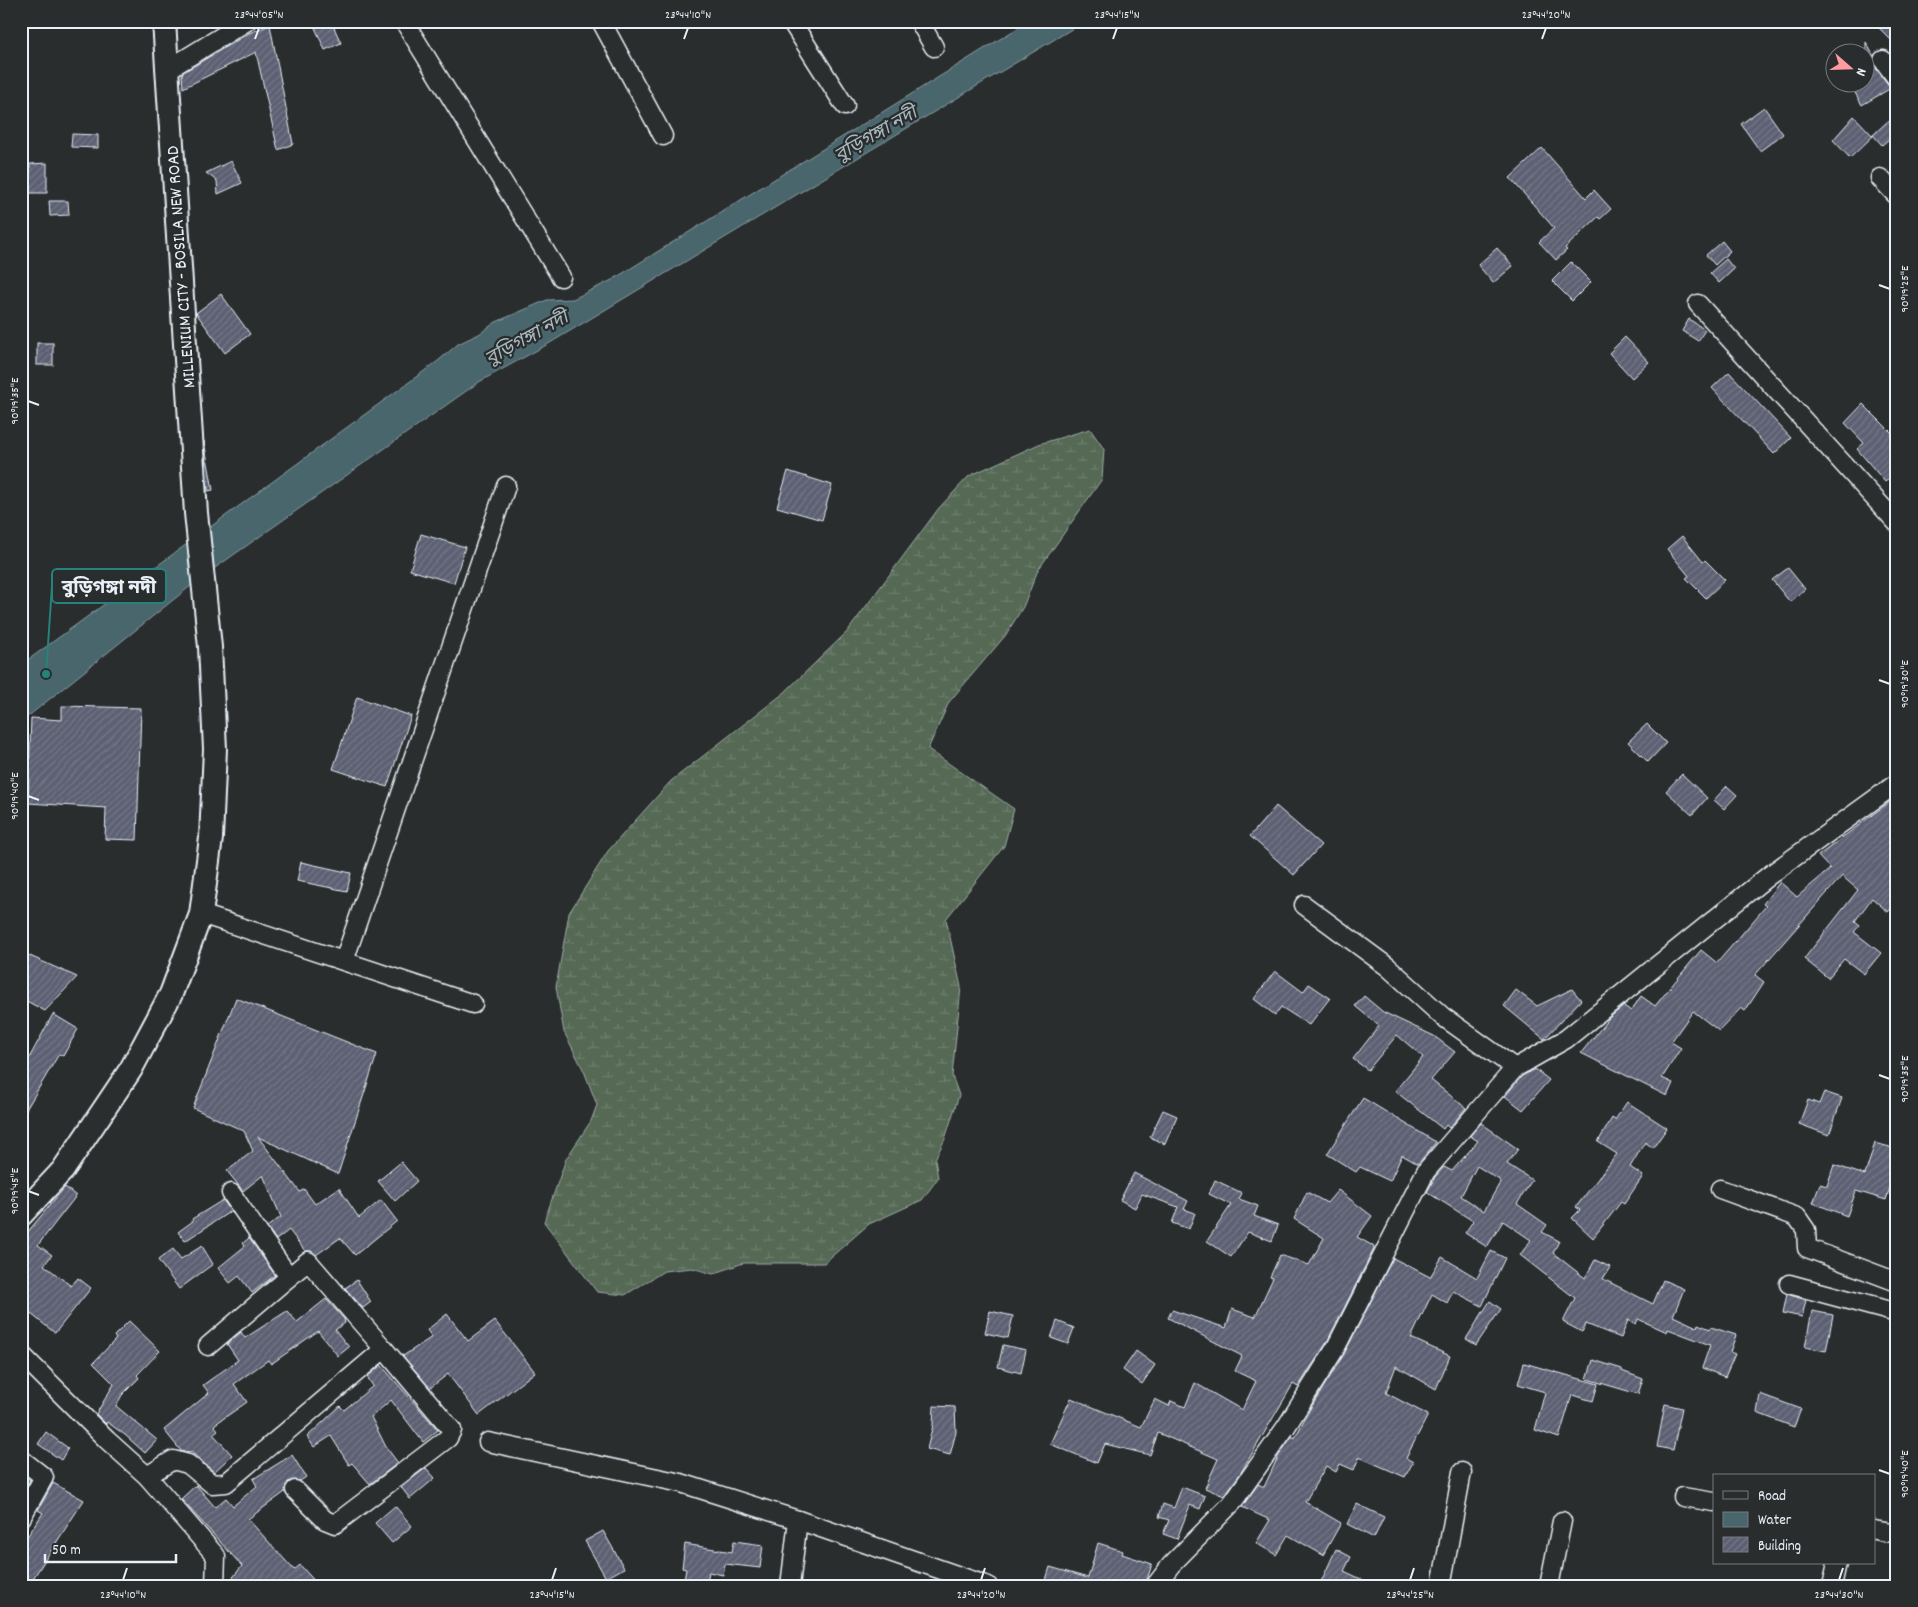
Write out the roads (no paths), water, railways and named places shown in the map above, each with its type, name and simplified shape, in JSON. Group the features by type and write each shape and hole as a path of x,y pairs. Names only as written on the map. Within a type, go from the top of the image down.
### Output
{"street":[{"name":"MILLENIUM CITY - BOSILA NEW ROAD","path":"21,1215 63,1170 131,1069 171,994 201,914 211,838 215,749 210,647 196,513 164,21"},
{"path":"167,70 247,21"},
{"path":"404,21 560,277"},
{"path":"602,21 663,136"},
{"path":"791,21 845,106"},
{"path":"919,21 934,47"},
{"path":"1883,60 1897,79"},
{"path":"1880,178 1897,196"},
{"path":"1698,304 1897,523"},
{"path":"344,961 506,486"},
{"path":"1155,1586 1171,1565 1232,1503 1286,1427 1335,1349 1426,1171 1516,1068 1566,1038 1767,878 1897,783"},
{"path":"1304,905 1388,967 1442,1016 1516,1068"},
{"path":"201,914 473,1004"},
{"path":"1720,1188 1797,1217 1806,1230 1807,1248 1897,1282"},
{"path":"232,1193 289,1277"},
{"path":"208,1346 308,1261 452,1430 448,1438 335,1524 325,1520 295,1490"},
{"path":"1789,1284 1897,1313"},
{"path":"147,1476 173,1460 188,1464 212,1484 226,1483 384,1349"},
{"path":"21,1354 107,1440 147,1476 216,1556 215,1586"},
{"path":"488,1442 681,1483 798,1520 988,1586"},
{"path":"21,1459 41,1472 44,1477 21,1518"},
{"path":"1441,1586 1462,1472"},
{"path":"1682,1496 1713,1502"},
{"path":"790,1586 798,1520"},
{"path":"1549,1586 1562,1521"},
{"path":"1876,1530 1897,1534"},
{"path":"1832,1586 1837,1564"}],"water":[{"path":"1029,21 1085,21 550,343 479,382 198,580 21,722 21,665 438,361 458,344 479,334 496,322 547,300 573,299 612,280"}],"place":[{"name":"বুড়িগঙ্গা নদী","path":"46,674"}]}
